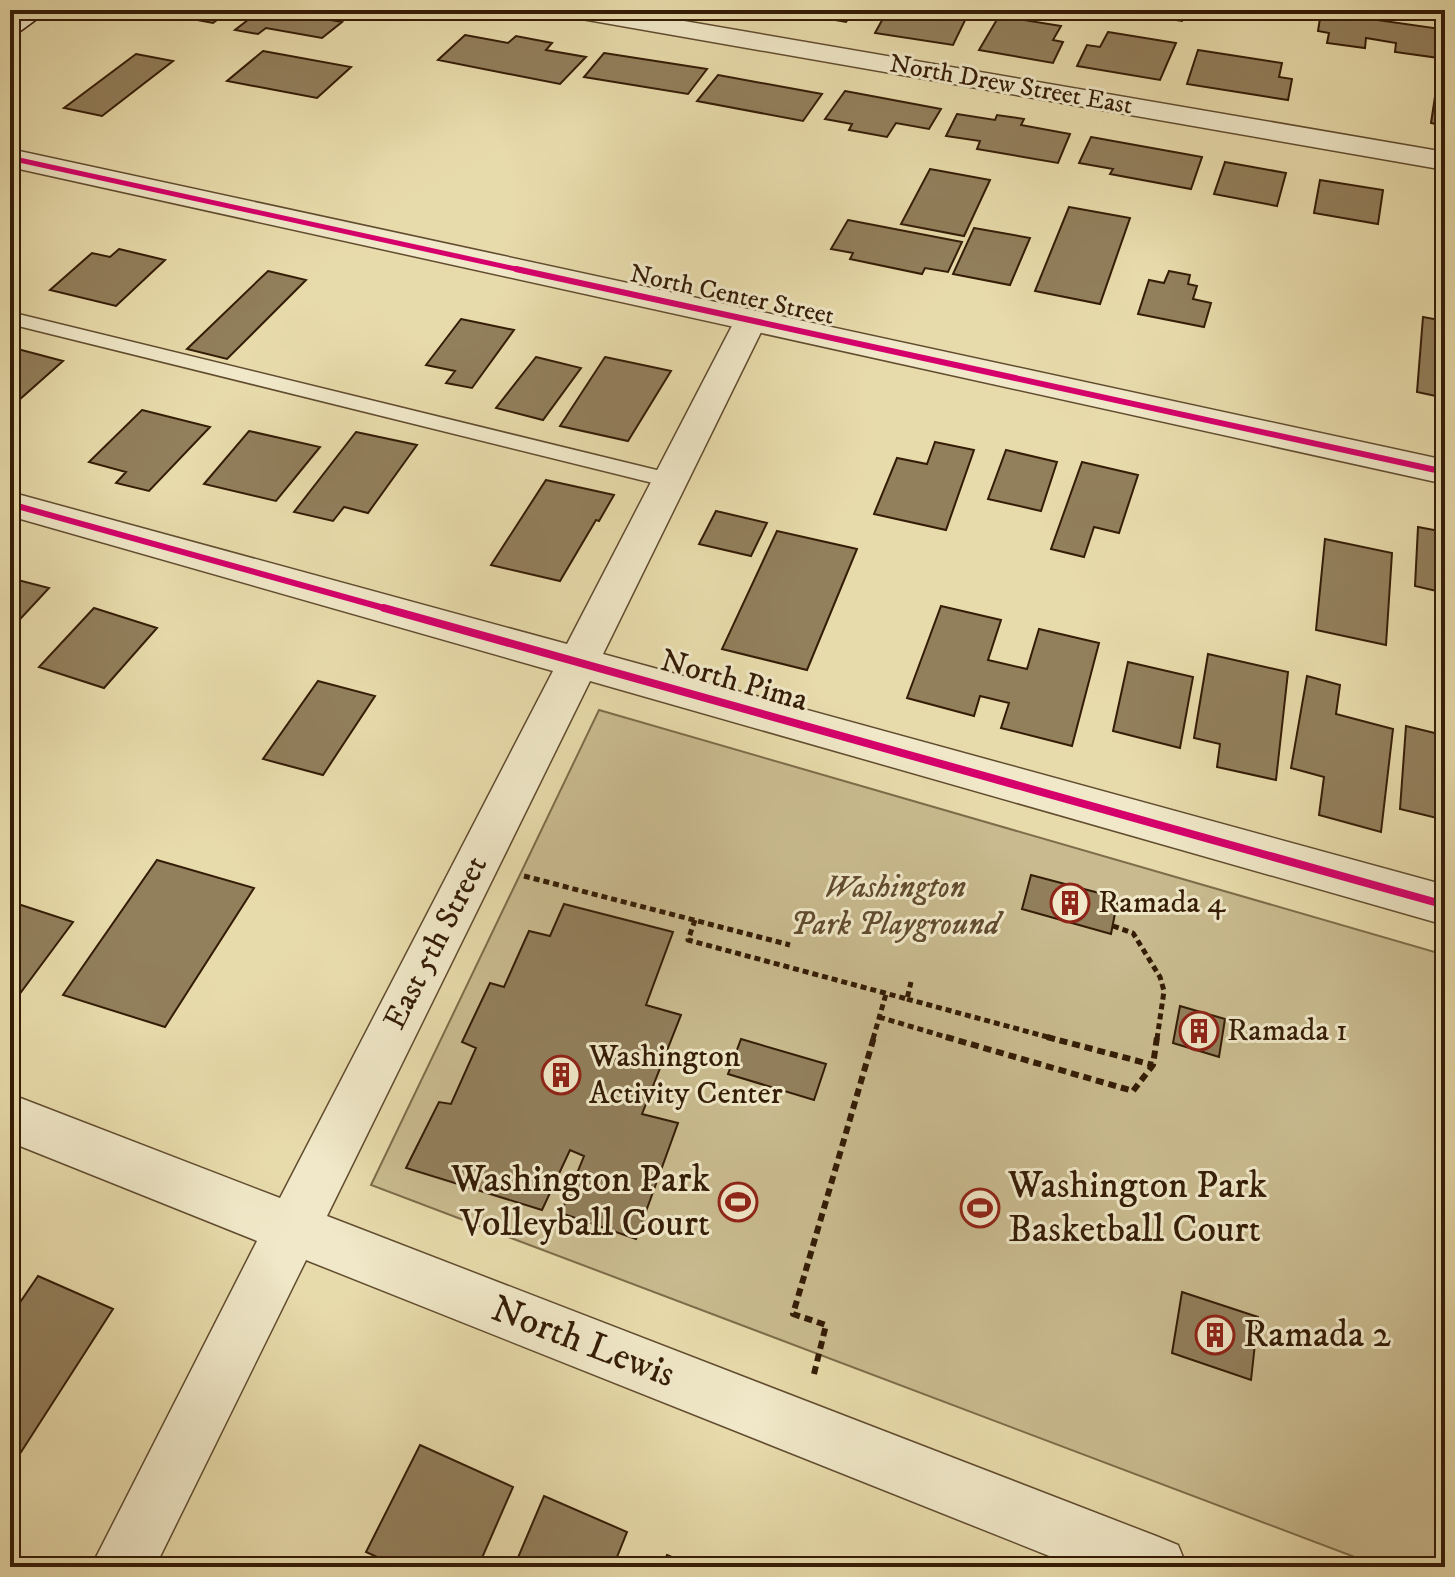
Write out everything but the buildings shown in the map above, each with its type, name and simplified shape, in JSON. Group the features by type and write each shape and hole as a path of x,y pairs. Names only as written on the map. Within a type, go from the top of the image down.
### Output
{"street":[{"path":"10,27 36,10"},
{"name":"North Drew Street East","path":"576,10 1445,161"},
{"name":"North Center Street","path":"10,158 1445,472"},
{"name":"East 5th Street","path":"122,1567 751,320"},
{"name":"North Pima","path":"10,504 1445,905"},
{"name":"North Lewis","path":"10,1118 1156,1567"}],"lane":[{"path":"10,318 669,480"}],"path":[{"path":"476,863 790,945"},
{"path":"695,920 688,940 1153,1065"},
{"path":"879,1017 1133,1091 1153,1065 1164,991 1160,977 1133,933 1113,926"},
{"path":"907,999 911,982"},
{"path":"820,1355 826,1325 793,1314 886,994"}],"green space":[{"name":"Washington Park Playground","path":"599,710 1445,955 1445,1567 1381,1567 371,1185"}],"cycle path":[{"path":"10,158 1445,472"},
{"path":"10,504 1445,905"}],"place":[{"name":"Ramada 4","path":"1070,903"},
{"name":"Ramada 1","path":"1199,1031"},
{"name":"Washington Activity Center","path":"561,1075"},
{"name":"Washington Park Volleyball Court","path":"738,1202"},
{"name":"Washington Park Basketball Court","path":"980,1208"},
{"name":"Ramada 2","path":"1215,1335"}]}
